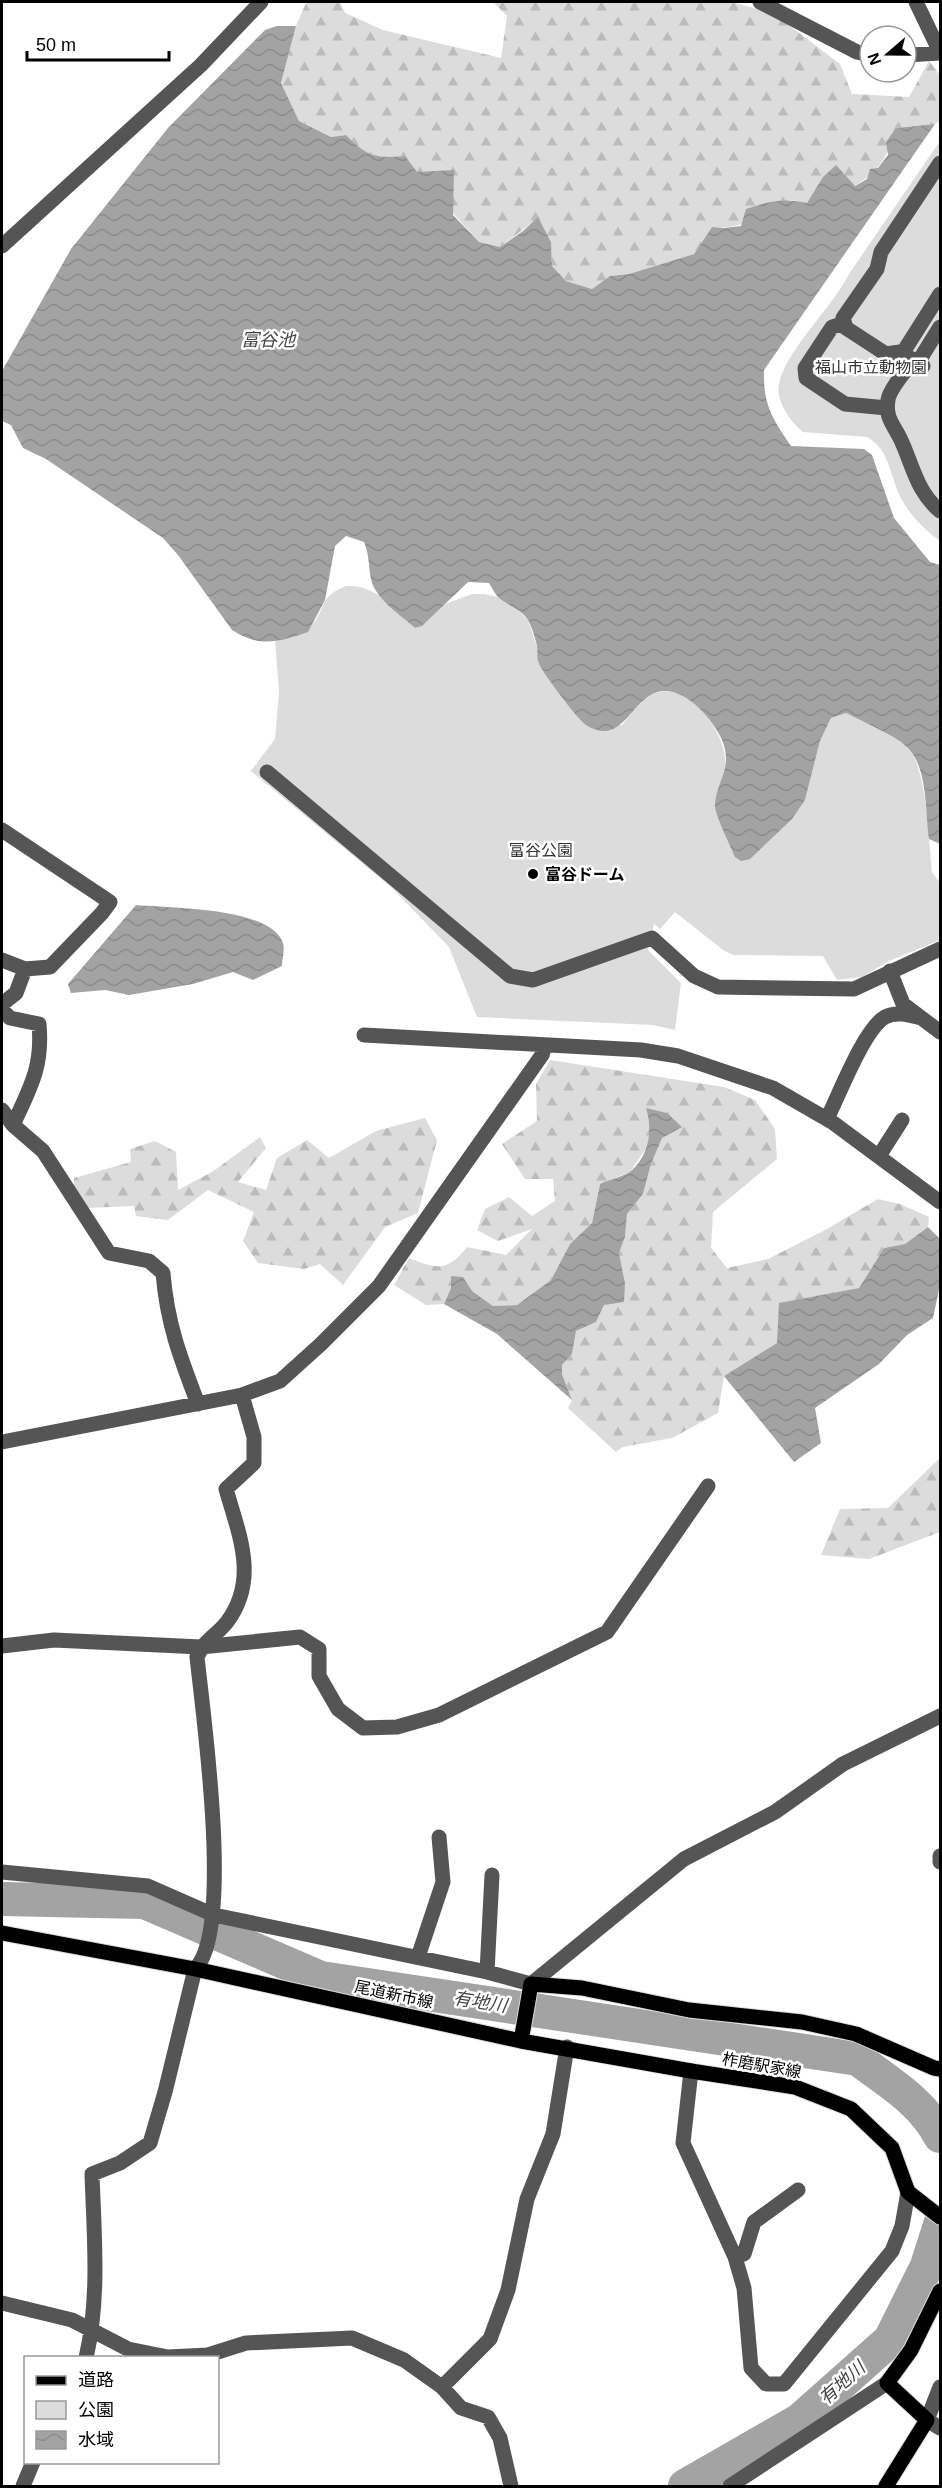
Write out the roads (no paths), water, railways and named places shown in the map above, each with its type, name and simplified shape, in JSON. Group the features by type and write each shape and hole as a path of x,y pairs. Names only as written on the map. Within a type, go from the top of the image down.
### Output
{"main road":[{"name":"尾道新市線","path":"2,1933 199,1966 522,2036"},
{"path":"522,2036 530,1988 582,1988 689,2010 813,2024 856,2034 940,2069"},
{"name":"柞磨駅家線","path":"522,2036 691,2071 795,2087 851,2109 892,2148 908,2192"},
{"path":"908,2192 940,2217"},
{"path":"886,2487 927,2420 887,2383 911,2350 940,2291"}],"street":[{"path":"2,246 201,65 261,2"},
{"path":"760,2 858,52"},
{"path":"916,2 940,53 918,54"},
{"path":"914,361 886,354 846,328 843,318 877,269 881,252 940,163"},
{"path":"914,361 940,294"},
{"path":"844,323 832,327 805,368 806,378 845,404 887,408"},
{"path":"940,327 888,396 887,408 887,416 901,439 917,484 929,501 940,511"},
{"path":"267,772 510,976 533,980 652,938 694,976 718,987 854,989 940,949"},
{"path":"2,830 110,902 51,967 25,969 2,960"},
{"path":"2,1004 16,993 25,969"},
{"path":"890,971 903,1004 940,1032"},
{"path":"2,1010 10,1018 39,1024 42,1047 38,1070 13,1125"},
{"path":"827,1119 871,1028 886,1016 903,1014 921,1018"},
{"path":"364,1035 641,1050 678,1056 773,1088 827,1119 940,1202"},
{"path":"2,1442 242,1395 280,1381 379,1286 542,1055 545,1044"},
{"path":"2,1110 13,1125 43,1151 109,1253 149,1261 163,1273 166,1306 175,1344 198,1404"},
{"path":"879,1156 903,1120"},
{"path":"86,2356 92,2331 95,2269 92,2174 120,2163 150,2143 214,1915 214,1828 197,1657 201,1647 227,1622 241,1593 246,1564 226,1490 254,1463 254,1437 242,1395"},
{"path":"2,1646 54,1640 201,1647 300,1637 319,1649 319,1676 338,1709 363,1728 397,1727 439,1715 607,1632 708,1486"},
{"path":"2,1872 148,1886 214,1915 487,1972 530,1988 684,1859 775,1812 843,1764 940,1716"},
{"path":"418,1958 443,1882 439,1837"},
{"path":"940,1856 940,1862"},
{"path":"487,1972 492,1875"},
{"path":"442,2387 490,2339 508,2290 527,2199 553,2134 567,2047"},
{"path":"691,2071 683,2143 735,2257 744,2288 751,2368 766,2384 783,2384 892,2251 902,2226 908,2192"},
{"path":"735,2257 744,2254 754,2222 798,2190"},
{"path":"2,2303 72,2320 128,2349 163,2356"},
{"path":"188,2356 208,2355 246,2343 352,2338 404,2360 442,2387 461,2408 488,2417 500,2438 511,2487"},
{"path":"730,2487 887,2383"},
{"path":"940,2387 927,2420 940,2428"},
{"path":"22,2487 33,2464"}],"water":[{"name":"富谷池","path":"277,26 296,26 281,83 299,121 331,137 346,135 360,148 372,154 386,157 405,156 417,172 454,170 453,215 479,242 500,247 538,217 551,242 552,266 566,281 592,289 610,276 629,274 694,254 712,227 741,226 746,209 776,201 807,203 823,177 836,165 855,186 867,179 870,169 878,168 888,155 886,142 896,128 935,124 764,370 764,382 770,410 791,446 864,449 872,455 894,518 930,562 940,565 940,844 929,839 922,779 919,767 908,748 879,729 846,713 831,718 820,741 805,800 792,819 750,859 741,861 735,857 715,806 725,768 725,750 717,731 702,711 682,696 660,691 649,696 614,728 606,731 586,725 561,696 539,664 537,646 528,620 518,610 499,598 489,583 468,582 422,626 415,628 383,600 373,586 364,542 346,536 335,546 325,600 308,632 278,641 251,639 232,630 178,555 163,538 46,459 23,448 11,425 2,421 2,371 71,249 168,128 265,30"},
{"path":"136,905 217,912 260,922 275,931 283,943 282,966 253,980 233,972 193,984 129,995 105,990 71,993 68,984"},
{"path":"646,1108 667,1113 682,1127 662,1138 651,1164 643,1194 627,1214 625,1237 619,1253 625,1283 624,1302 604,1305 596,1322 576,1331 572,1354 562,1365 562,1374 572,1400 497,1334 444,1304 451,1288 451,1276 463,1277 472,1291 493,1306 517,1305 551,1280 570,1244 592,1223 600,1184 629,1173 642,1158 649,1133"},
{"path":"928,1227 940,1239 940,1285 933,1318 907,1335 879,1364 815,1408 821,1443 794,1462 724,1376 777,1343 779,1303 859,1288 884,1248 905,1244"}],"waterway":[{"name":"有地川","path":"2,1899 144,1902 321,1978 858,2059 914,2102 924,2112 940,2136"},
{"name":"有地川","path":"685,2486 800,2420 890,2340 927,2266 940,2225"}],"place":[{"name":"富谷ドーム","path":"533,874"}],"park label":[{"name":"福山市立動物園","path":"871,367"},
{"name":"富谷公園","path":"541,850"}]}
